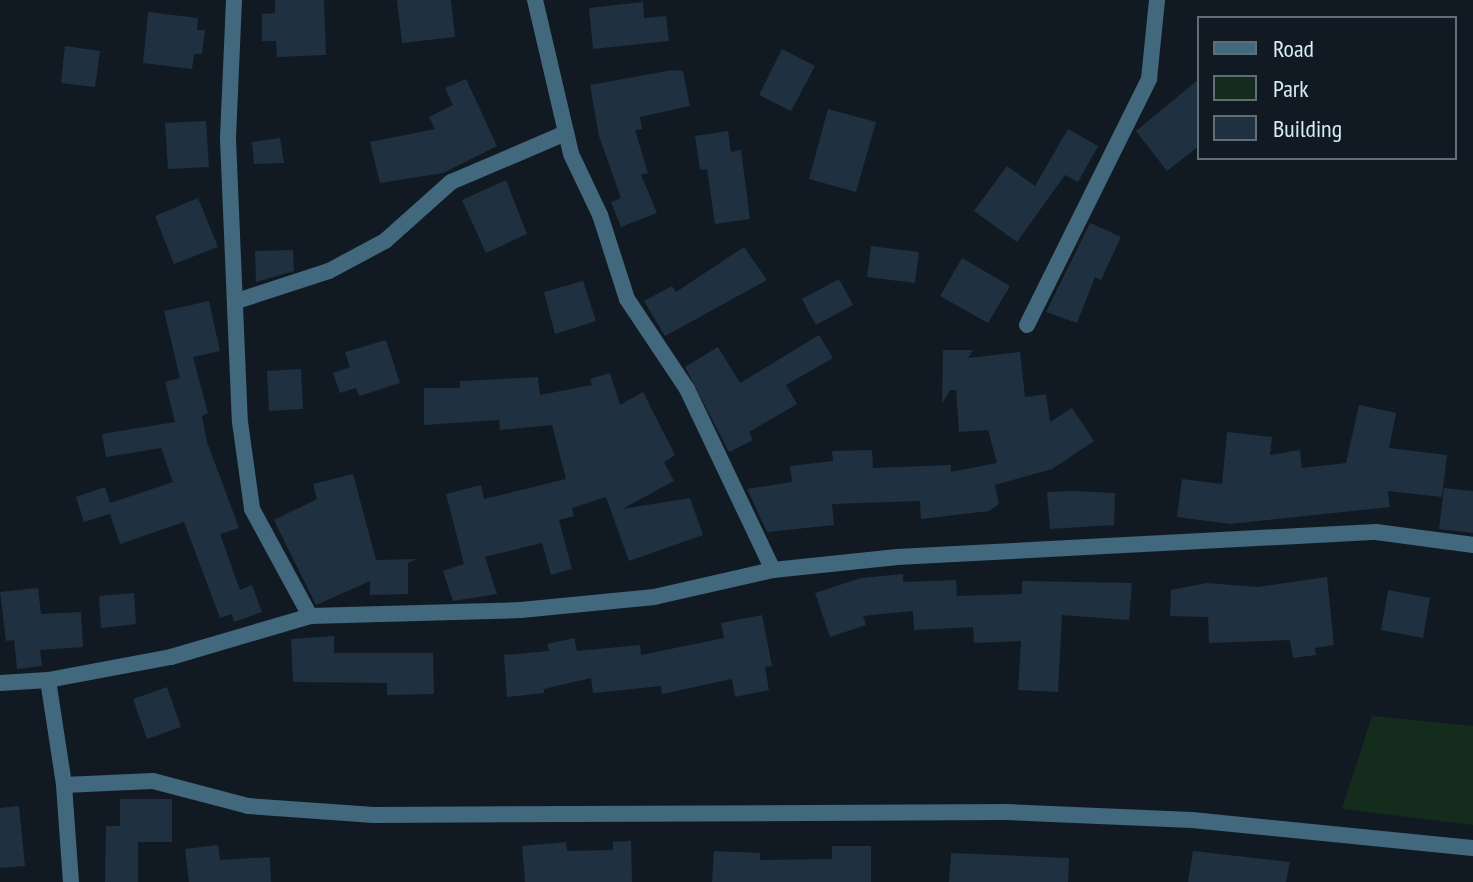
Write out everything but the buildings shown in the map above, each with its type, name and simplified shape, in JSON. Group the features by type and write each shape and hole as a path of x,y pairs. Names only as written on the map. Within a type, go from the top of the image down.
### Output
{"street":[{"path":"234,0 228,139 240,422 252,509 310,616"},
{"path":"535,0 566,133 627,299 687,389 773,570"},
{"path":"1027,325 1149,79 1157,0"},
{"path":"237,301 329,271 385,241 451,182 566,133"},
{"path":"0,683 48,680 171,657 310,616 521,610 610,602 654,597 773,570 897,557 1376,532 1473,545"},
{"path":"48,680 64,785 71,882"},
{"path":"64,785 153,781 248,806 374,815 1007,812 1192,820 1473,848"}],"green space":[{"path":"1372,716 1473,726 1473,825 1342,809"}]}
